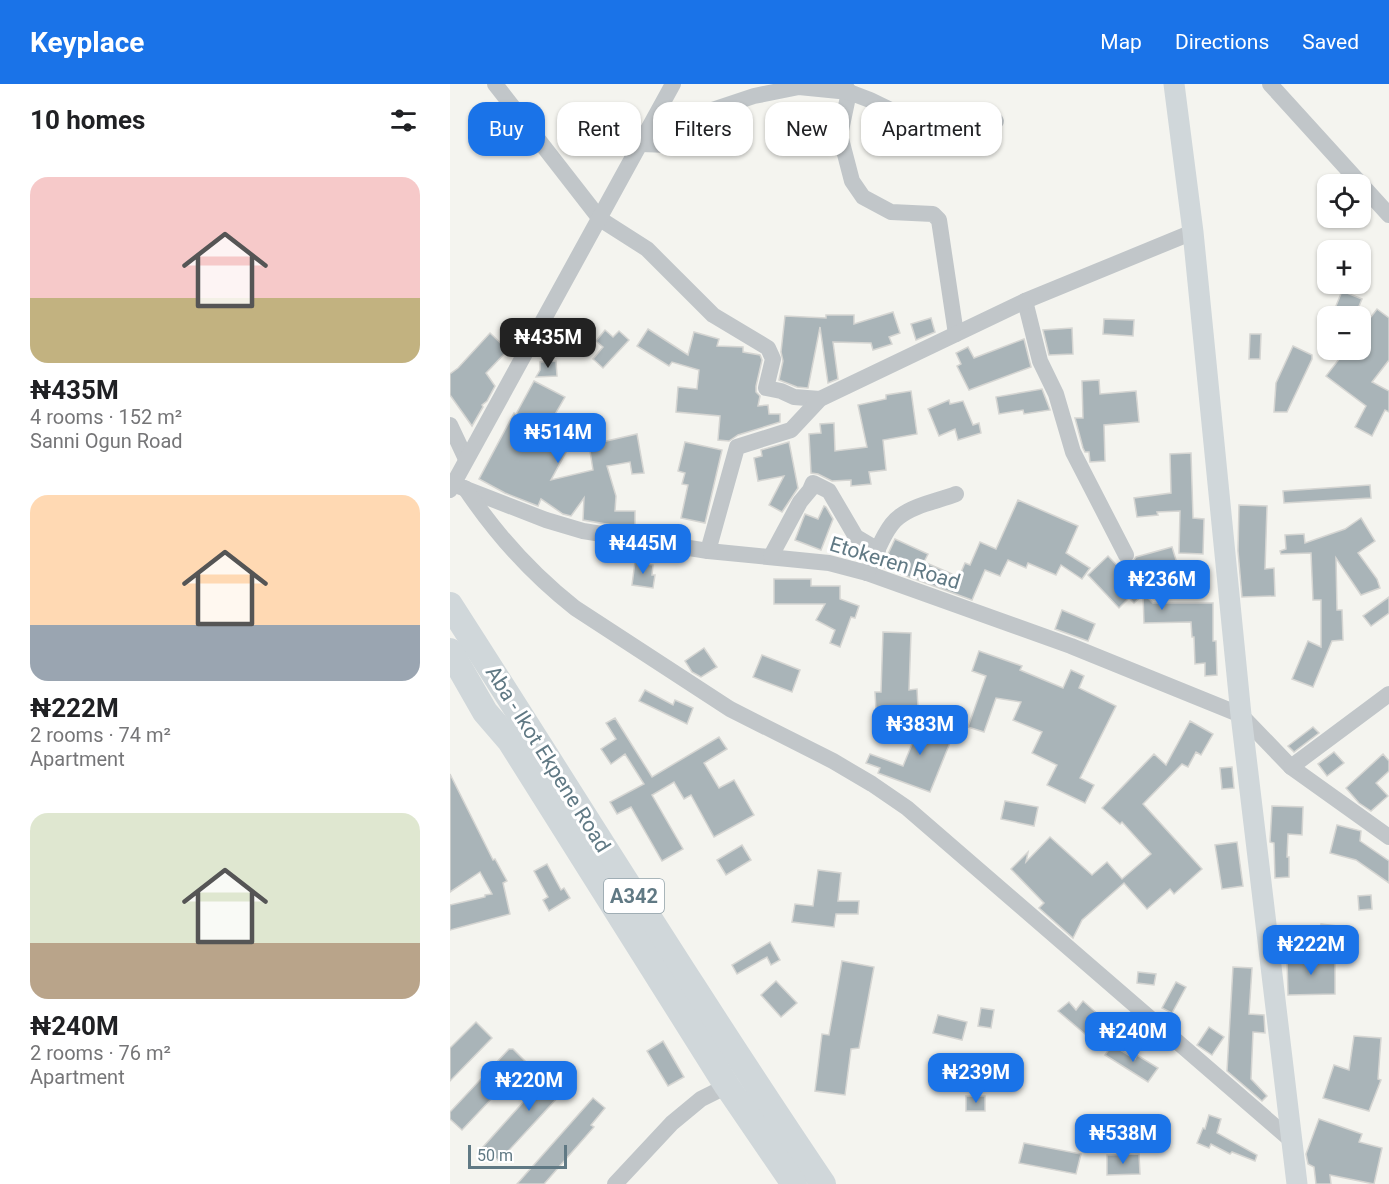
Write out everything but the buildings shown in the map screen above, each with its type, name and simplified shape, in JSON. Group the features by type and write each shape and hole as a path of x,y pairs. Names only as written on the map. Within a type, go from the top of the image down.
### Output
{"highway":[{"name":"Aba - Ikot Ekpene Road","path":"450,605 630,891 823,1184"},
{"name":"A342","path":"450,651 485,712 510,741 727,1086 794,1184"}],"main road":[{"path":"1174,84 1193,231 1240,715 1297,1184"}],"street":[{"path":"495,84 600,219 647,249 713,315 768,348 773,359 766,388 794,397 820,399"},
{"path":"673,84 641,144 669,145 679,140 712,110 754,96 802,86 847,88 874,102"},
{"path":"1270,84 1389,215"},
{"path":"847,88 840,135 852,181 863,197 891,212 933,214 939,220 956,334"},
{"path":"634,156 466,459 456,488 474,503 534,574 575,609 730,709 833,761 907,808 1292,1142"},
{"path":"708,551 737,447 791,430 820,399 1025,301 1193,231"},
{"path":"1025,301 1040,361 1056,394 1073,452 1126,555"},
{"path":"450,425 466,459"},
{"path":"771,556 813,483 829,491 856,537 878,550"},
{"name":"Etokeren Road","path":"456,488 563,526 708,551 829,564 867,573 1071,646 1240,715"},
{"path":"867,573 898,518 956,494"},
{"path":"1291,767 1389,694"},
{"path":"1240,715 1291,767 1389,837"},
{"path":"615,1184 672,1124 701,1099 727,1086"}]}
